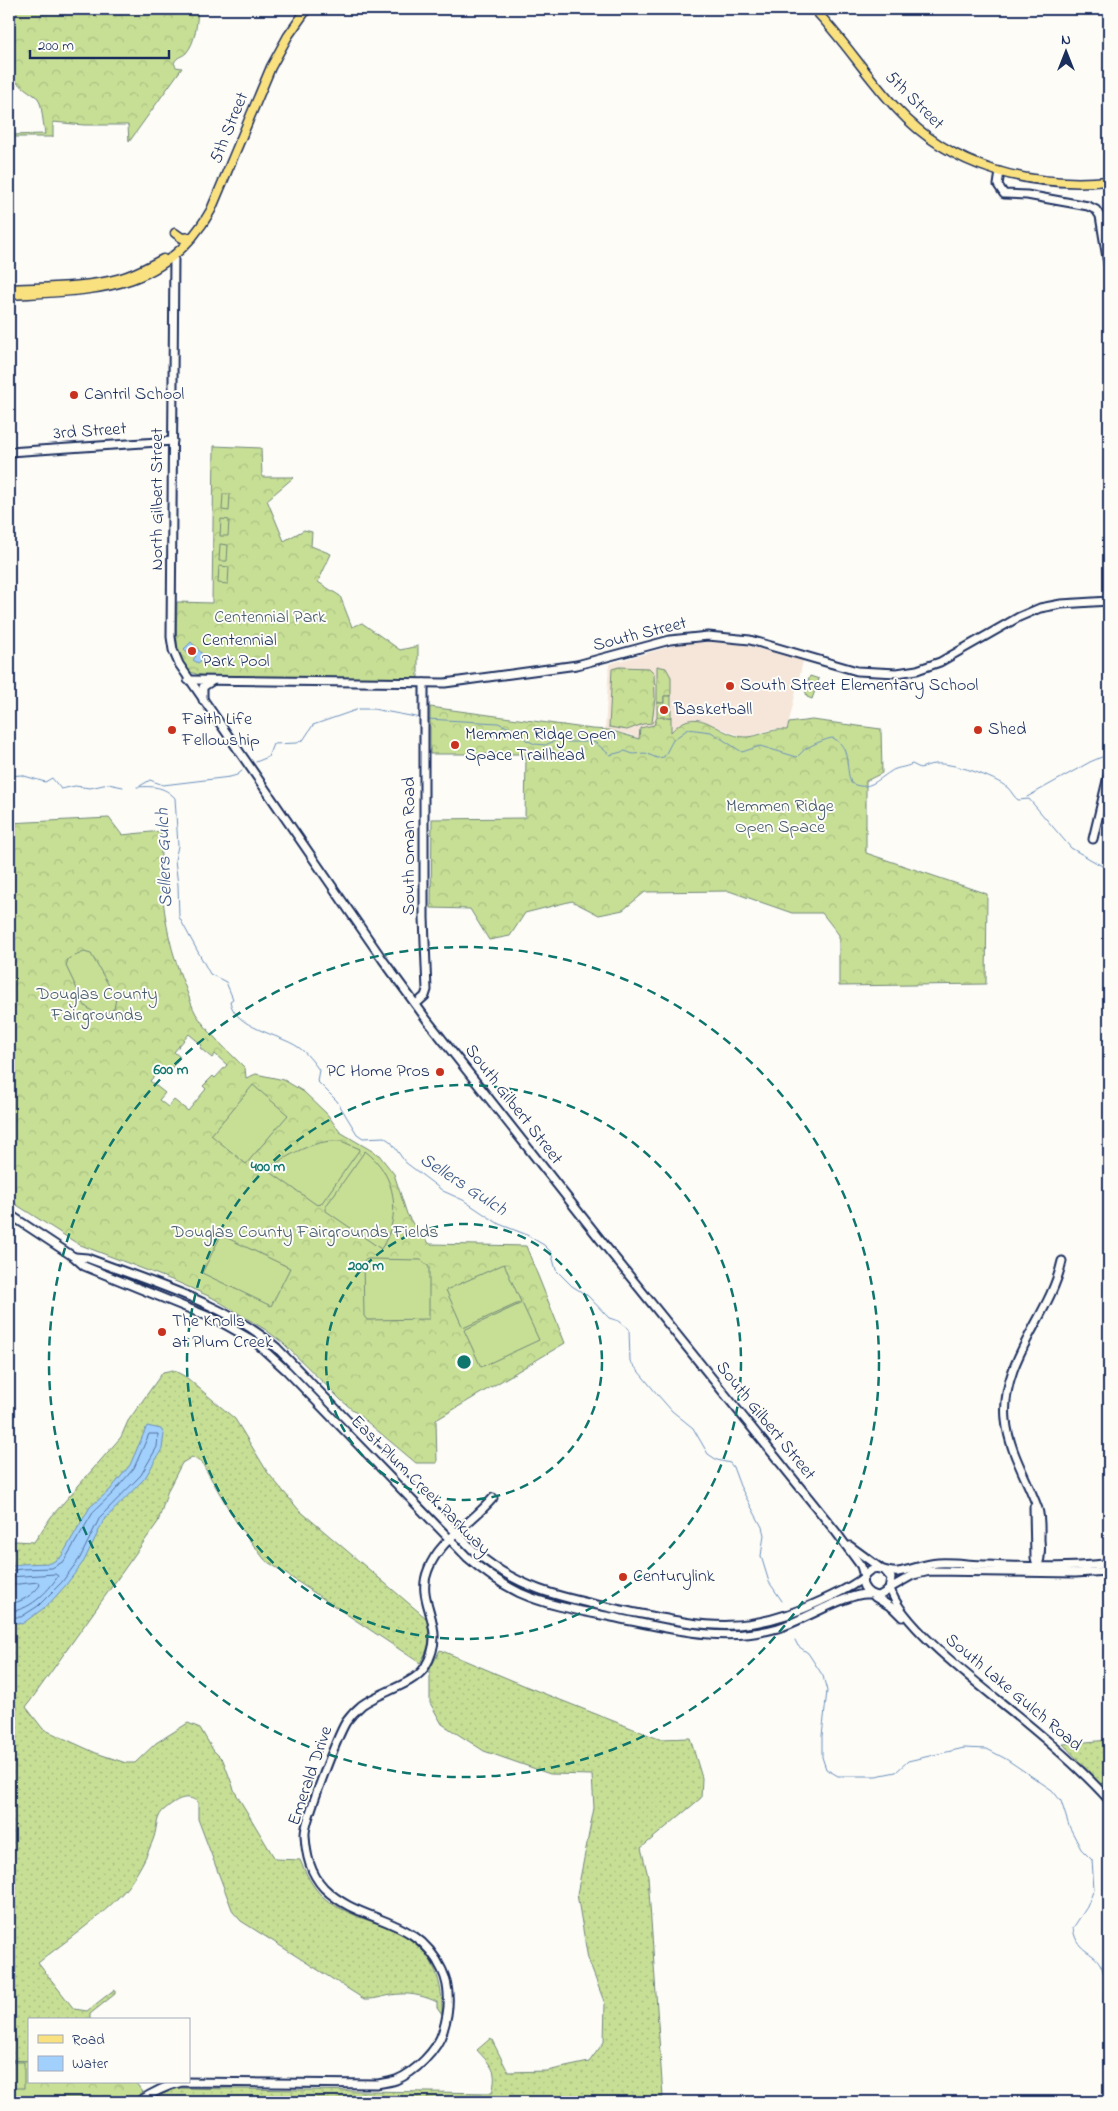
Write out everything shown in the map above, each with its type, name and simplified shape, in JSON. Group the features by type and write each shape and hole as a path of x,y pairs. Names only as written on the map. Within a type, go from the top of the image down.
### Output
{"main road":[{"name":"5th Street","path":"9,295 114,286 155,270 174,255 206,219 218,197 274,61 307,9"},
{"name":"5th Street","path":"814,9 897,109 922,134 957,156 1000,172 1056,183 1109,181"},
{"path":"174,233 182,238 192,237"},
{"name":"5th Street","path":"9,290 113,280 135,273 174,255"}],"street":[{"path":"1000,172 998,187 1004,194 1088,206 1096,210 1101,218 1109,270"},
{"name":"North Gilbert Street","path":"174,255 171,637 176,659 188,680"},
{"name":"3rd Street","path":"9,452 173,441"},
{"name":"South Street","path":"188,680 452,682 577,665 670,640 702,636 725,636 750,640 857,671 897,673 917,670 940,662 1019,617 1040,608 1061,604 1109,600"},
{"name":"South Gilbert Street","path":"188,680 416,1004 607,1248 836,1532 861,1566 864,1577"},
{"path":"203,702 203,687 212,681"},
{"name":"South Oman Road","path":"416,1004 425,996 427,990 424,918 424,683"},
{"path":"1093,839 1109,772"},
{"name":"East Plum Creek Parkway","path":"9,1214 74,1257 84,1266 217,1320 254,1341 287,1371 450,1540 484,1571 528,1596 570,1608 700,1634 738,1635 777,1628 808,1617 854,1595 871,1595"},
{"name":"East Plum Creek Parkway","path":"74,1257 88,1258 203,1303 240,1320 260,1334 304,1376 456,1534 489,1564 532,1588 572,1600 701,1625 738,1626 775,1620 833,1596 864,1577"},
{"path":"1038,1569 1040,1558 1040,1518 1008,1434 1006,1399 1021,1349 1050,1299 1057,1282 1062,1261"},
{"name":"Emerald Drive","path":"190,2082 377,2084 396,2080 418,2066 440,2043 446,2024 449,1996 445,1976 434,1955 414,1935 333,1896 323,1886 309,1866 304,1832 311,1809 338,1742 351,1716 370,1700 414,1678 423,1670 431,1656 435,1628 424,1586 427,1571 432,1561 450,1540 493,1498"},
{"name":"South Gilbert Street","path":"836,1532 856,1551 883,1570"},
{"path":"1109,1563 1038,1569 921,1573 890,1588 882,1596 871,1595 863,1586 864,1577 871,1569 896,1573 939,1563 1038,1569 1086,1573 1109,1571"},
{"path":"950,1571 955,1568 981,1569 990,1566"},
{"path":"883,1570 891,1578 890,1588"},
{"name":"South Lake Gulch Road","path":"890,1588 895,1602 918,1630"},
{"name":"South Lake Gulch Road","path":"871,1595 893,1608 1055,1748 1109,1800"},
{"name":"Emerald Drive","path":"138,2102 154,2091 174,2084"}],"shaded area":[{"path":"710,642 745,645 803,661 787,730 773,729 742,737 695,719 681,724 671,733 642,741 631,735 605,729 609,664 679,644"}],"green space":[{"path":"9,9 198,9 192,43 186,53 174,63 176,67 182,68 129,142 128,125 84,125 53,122 53,137 9,137 9,135 45,134 38,98 9,77"},
{"name":"Centennial Park","path":"214,446 261,448 262,477 294,477 267,500 284,541 304,530 312,532 311,546 331,554 318,582 340,596 352,627 362,623 400,650 418,646 418,678 228,677 200,675 188,670 182,663 177,643 177,602 212,603"},
{"path":"223,494 230,494 229,511 222,510"},
{"path":"221,519 229,520 228,536 220,536"},
{"path":"220,544 228,545 227,561 219,561"},
{"path":"219,566 229,567 228,584 218,583"},
{"path":"657,666 666,668 671,677 671,696 664,696 664,703 657,703"},
{"path":"619,667 649,668 654,673 655,698 652,723 627,730 609,727 612,669"},
{"path":"810,676 819,679 812,699 807,697 805,689"},
{"name":"Basketball","path":"664,696 671,696 671,717 657,717 657,703 664,703"},
{"name":"Memmen Ridge Open Space","path":"430,707 609,730 639,739 640,728 654,725 657,717 671,717 671,732 681,723 699,720 736,736 746,737 775,730 787,730 789,723 812,720 881,729 882,773 866,781 866,853 987,894 986,984 839,986 839,935 822,913 792,913 729,891 645,892 623,910 599,915 572,901 525,913 510,936 489,940 470,909 431,908 432,819 525,818 526,756 521,754 430,754"},
{"path":"109,818 122,835 161,831 161,872 164,911 178,969 196,1014 213,1035 245,1068 246,1078 256,1074 284,1080 304,1092 327,1114 340,1132 379,1155 394,1174 407,1214 416,1229 430,1244 526,1246 565,1343 436,1420 437,1463 416,1463 341,1400 283,1343 266,1330 213,1298 78,1244 9,1200 9,823","holes":["189,1034 202,1045 200,1048 212,1058 215,1054 227,1065 215,1078 213,1076 203,1086 206,1089 188,1111 174,1100 168,1107 159,1100 165,1093 150,1081 159,1070 162,1073 166,1068 170,1070 180,1057 174,1052"]},
{"name":"Douglas County Fairgrounds","path":"84,952 91,954 116,998 114,1009 99,1016 85,1006 66,966 68,959"},
{"path":"253,1085 288,1115 246,1164 211,1135"},
{"path":"331,1141 341,1141 360,1149 321,1204 317,1205 266,1169 292,1154 311,1146"},
{"path":"365,1151 384,1172 390,1184 393,1197 392,1223 381,1249 326,1211 326,1206"},
{"path":"221,1235 290,1268 271,1306 202,1273"},
{"path":"368,1259 421,1260 429,1267 429,1319 367,1320 364,1316 363,1261"},
{"path":"504,1264 521,1302 463,1328 446,1290"},
{"path":"522,1303 539,1340 481,1367 464,1330"},
{"path":"173,1370 186,1377 235,1419 268,1473 299,1510 426,1618 429,1636 426,1651 420,1663 265,1560 238,1525 202,1463 192,1457 182,1463 168,1490 158,1522 26,1707 43,1729 96,1753 126,1763 135,1763 156,1743 188,1723 200,1728 213,1750 223,1760 235,1792 275,1859 300,1860 312,1884 326,1900 359,1917 397,1931 417,1945 425,1953 436,1971 441,1992 442,2015 437,2008 437,2002 429,1998 410,1994 396,1994 364,1999 241,1921 233,1912 198,1819 198,1802 194,1799 185,1798 173,1803 160,1815 146,1856 129,1885 99,1916 38,1963 74,2009 87,2011 115,1989 115,1994 90,2014 90,2018 28,2018 28,2061 9,2060 9,1543 15,1541 34,1542 51,1517 121,1437 128,1421 163,1372"},
{"path":"440,1650 659,1739 690,1738 702,1778 701,1798 641,1848 648,1876 663,2097 646,2097 645,2102 150,2102 174,2088 492,2093 494,2074 487,2061 477,2050 491,2038 508,2072 547,2071 589,2062 604,2042 605,2004 588,1959 577,1894 594,1808 592,1775 550,1774 484,1751 442,1724 430,1703 430,1669"},
{"path":"1109,1740 1109,1765 1106,1790 1063,1744"},
{"path":"9,2060 28,2061 28,2084 137,2084 143,2092 129,2102 9,2102"},
{"path":"9,2062 24,2062 24,2088 9,2088"},
{"path":"39,2097 81,2097 81,2102 39,2102"}],"water":[{"name":"Centennial Park Pool","path":"191,642 205,657 198,663 193,660 196,656 193,653 188,654 184,649"},
{"path":"147,1426 161,1429 164,1434 162,1449 145,1478 104,1520 84,1561 48,1605 22,1624 9,1621 9,1567 21,1564 51,1563 61,1557 90,1507 110,1490 130,1465"}],"waterway":[{"path":"256,762 268,757 273,744 297,743 304,739 313,725 359,709 373,709 421,718"},
{"path":"427,719 498,723 517,731 526,740 535,744 545,745 557,740 592,742 596,743 610,755 625,751 633,754 645,753 657,758 664,757 673,740 688,729 711,732 742,752 760,746 797,757 808,747 833,738 843,747 851,783 867,786 892,770 912,764 920,768 931,764 952,765 973,771 1002,784 1018,800 1029,799 1071,848 1109,870"},
{"path":"1027,797 1104,756"},
{"path":"140,786 150,780 163,785 230,777 242,771"},
{"name":"Sellers Gulch","path":"9,776 21,775 45,782 52,778 61,789 75,786 90,788 108,784 123,787"},
{"name":"Sellers Gulch","path":"137,787 158,788 167,791 175,798 178,846 175,860 179,917 210,974 226,982 233,999 230,1001 233,1010 248,1024 290,1042 304,1052 319,1070 317,1081 337,1101 357,1134 363,1138 384,1137 391,1142 405,1162 443,1191 463,1200 499,1224 525,1234 544,1245 551,1252 556,1270 572,1286 588,1296 609,1318 619,1321 629,1329 630,1361 672,1411 693,1428 708,1454 717,1460 730,1463 733,1467 740,1486 762,1527 764,1535 761,1556 769,1582 782,1601"},
{"name":"Sellers Gulch","path":"795,1640 798,1646 808,1653 823,1676 827,1691 822,1736 822,1757 826,1769 838,1776 876,1776 896,1772 908,1761 964,1748 987,1749 1006,1759 1052,1790 1061,1801 1069,1826 1081,1849 1092,1860 1094,1889 1087,1907 1073,1928 1079,1943 1096,1959 1103,1971 1104,2012 1109,2025"}],"place":[{"name":"Cantril School","path":"74,395"},
{"name":"Centennial Park Pool","path":"192,651"},
{"name":"South Street Elementary School","path":"730,686"},
{"name":"Basketball","path":"664,710"},
{"name":"Faith Life Fellowship","path":"172,730"},
{"name":"Shed","path":"978,730"},
{"name":"Memmen Ridge Open Space Trailhead","path":"455,745"},
{"name":"PC Home Pros","path":"440,1072"},
{"name":"The Knolls at Plum Creek","path":"162,1332"},
{"name":"Centurylink","path":"623,1577"}],"park label":[{"name":"Douglas County Fairgrounds Fields","path":"305,1233"}]}
